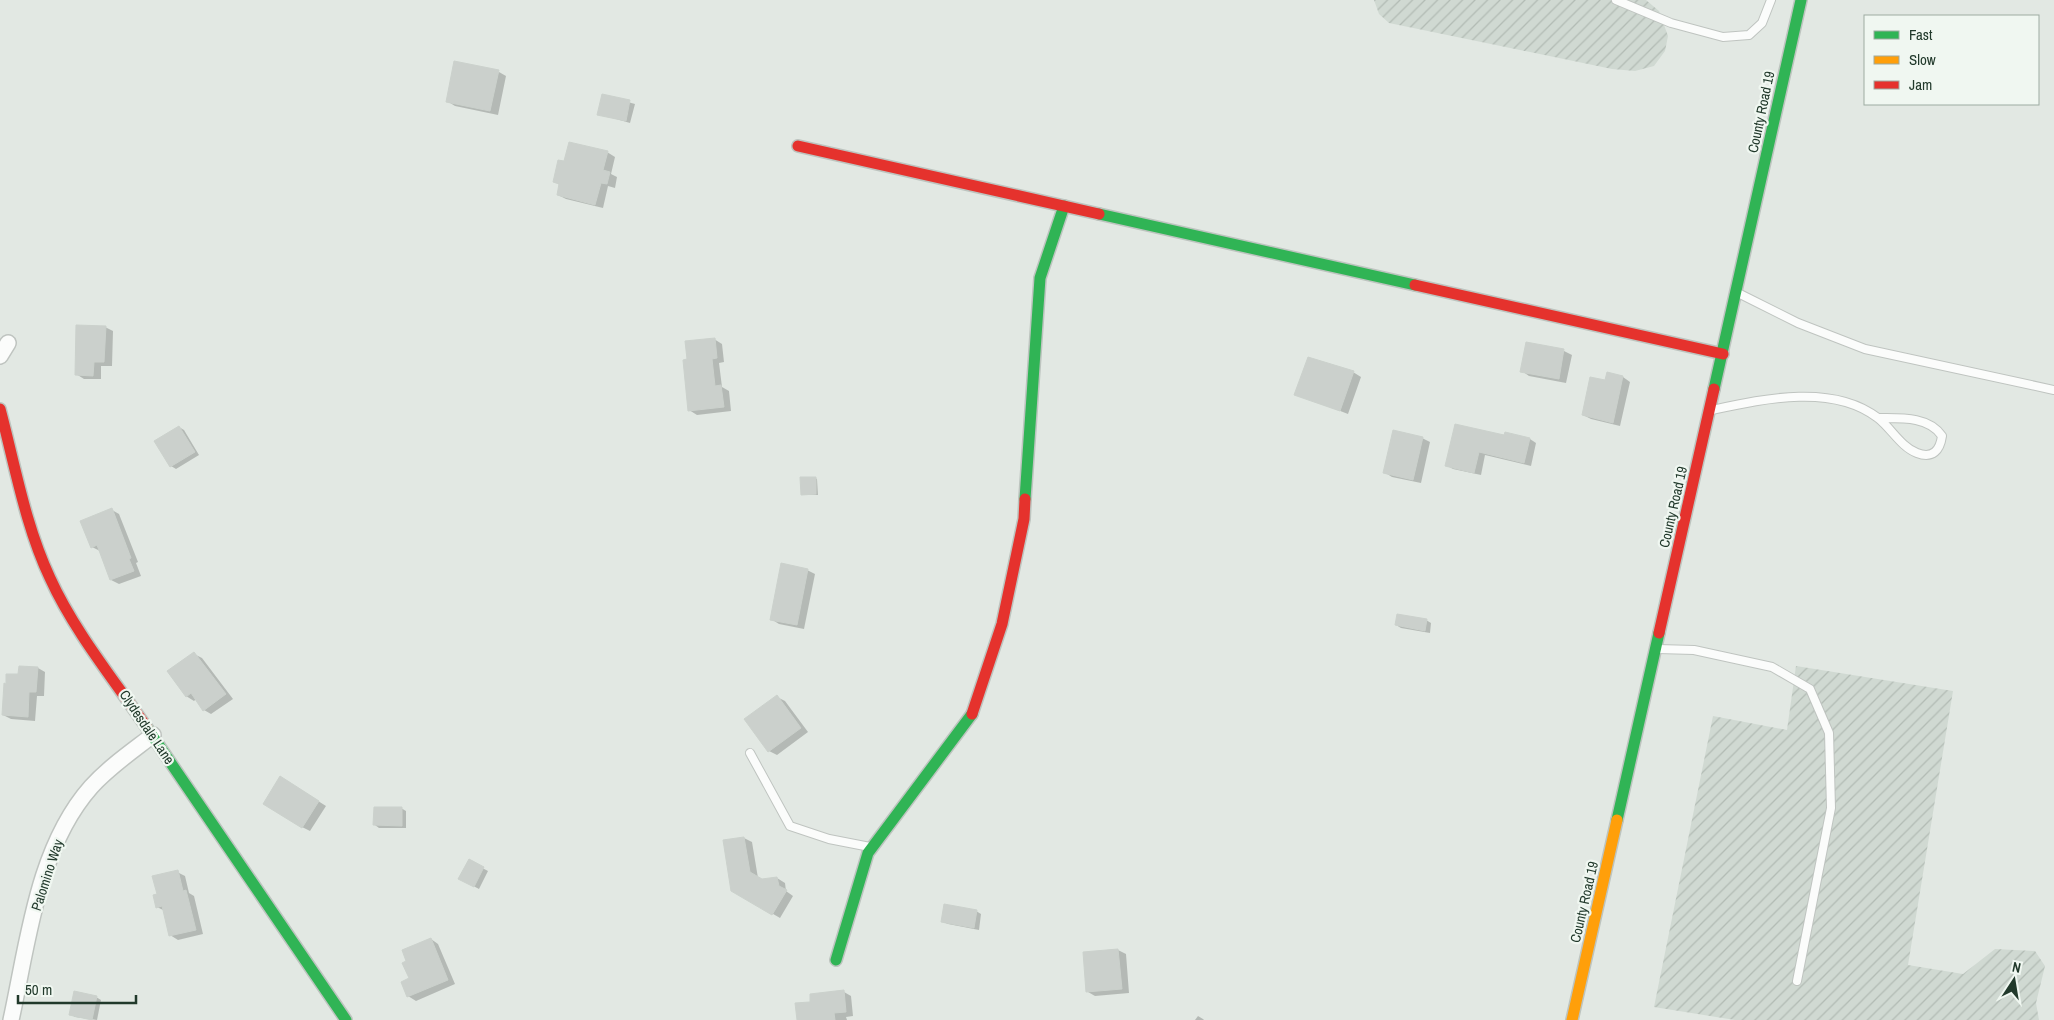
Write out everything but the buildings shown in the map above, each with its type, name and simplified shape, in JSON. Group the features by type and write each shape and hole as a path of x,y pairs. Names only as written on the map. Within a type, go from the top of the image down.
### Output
{"street":[{"name":"County Road 19","path":"1572,1020 1801,0"},
{"path":"798,146 1722,354"},
{"path":"836,960 868,853 974,710 1002,624 1024,519 1040,278 1064,206"},
{"path":"0,356 8,343"},
{"name":"Clydesdale Lane","path":"0,409 36,544 50,578 68,612 346,1020"},
{"name":"Palomino Way","path":"11,1020 40,887 58,836 75,807 92,786 112,767 153,736"}],"lane":[{"path":"1616,0 1671,23 1723,38 1750,35 1762,23 1771,0"},
{"path":"1736,292 1798,323 1865,350 2054,390"},
{"path":"1710,410 1749,402 1812,396 1829,398 1858,406 1878,418 1915,453 1924,455 1934,454 1938,451 1942,436 1932,425 1900,418 1878,418"},
{"path":"1656,649 1694,650 1772,667 1810,689 1828,733 1831,808 1797,980"},
{"path":"750,753 790,826 830,839 872,847"}],"shaded area":[{"path":"1374,0 1646,0 1659,11 1668,36 1665,51 1654,66 1635,71 1612,69 1389,23 1379,14"},
{"path":"1796,666 1953,691 1908,965 1963,974 1995,949 2035,951 2045,966 2036,1003 2039,1020 1735,1020 1654,1007 1713,716 1787,730"}],"traffic: fast":[{"path":"1714,389 1801,0"},
{"path":"1025,499 1040,278 1064,206"},
{"path":"1099,214 1415,285"},
{"path":"1617,820 1659,633"},
{"path":"836,960 868,853 972,714"},
{"path":"147,728 346,1020"}],"traffic: slow":[{"path":"1572,1020 1617,820"}],"traffic: jam":[{"path":"798,146 1099,214"},
{"path":"1415,285 1723,354"},
{"path":"1659,633 1714,389"},
{"path":"0,409 27,516 50,578 71,617 95,655 147,728"},
{"path":"972,714 1002,624 1024,519 1025,499"}]}
